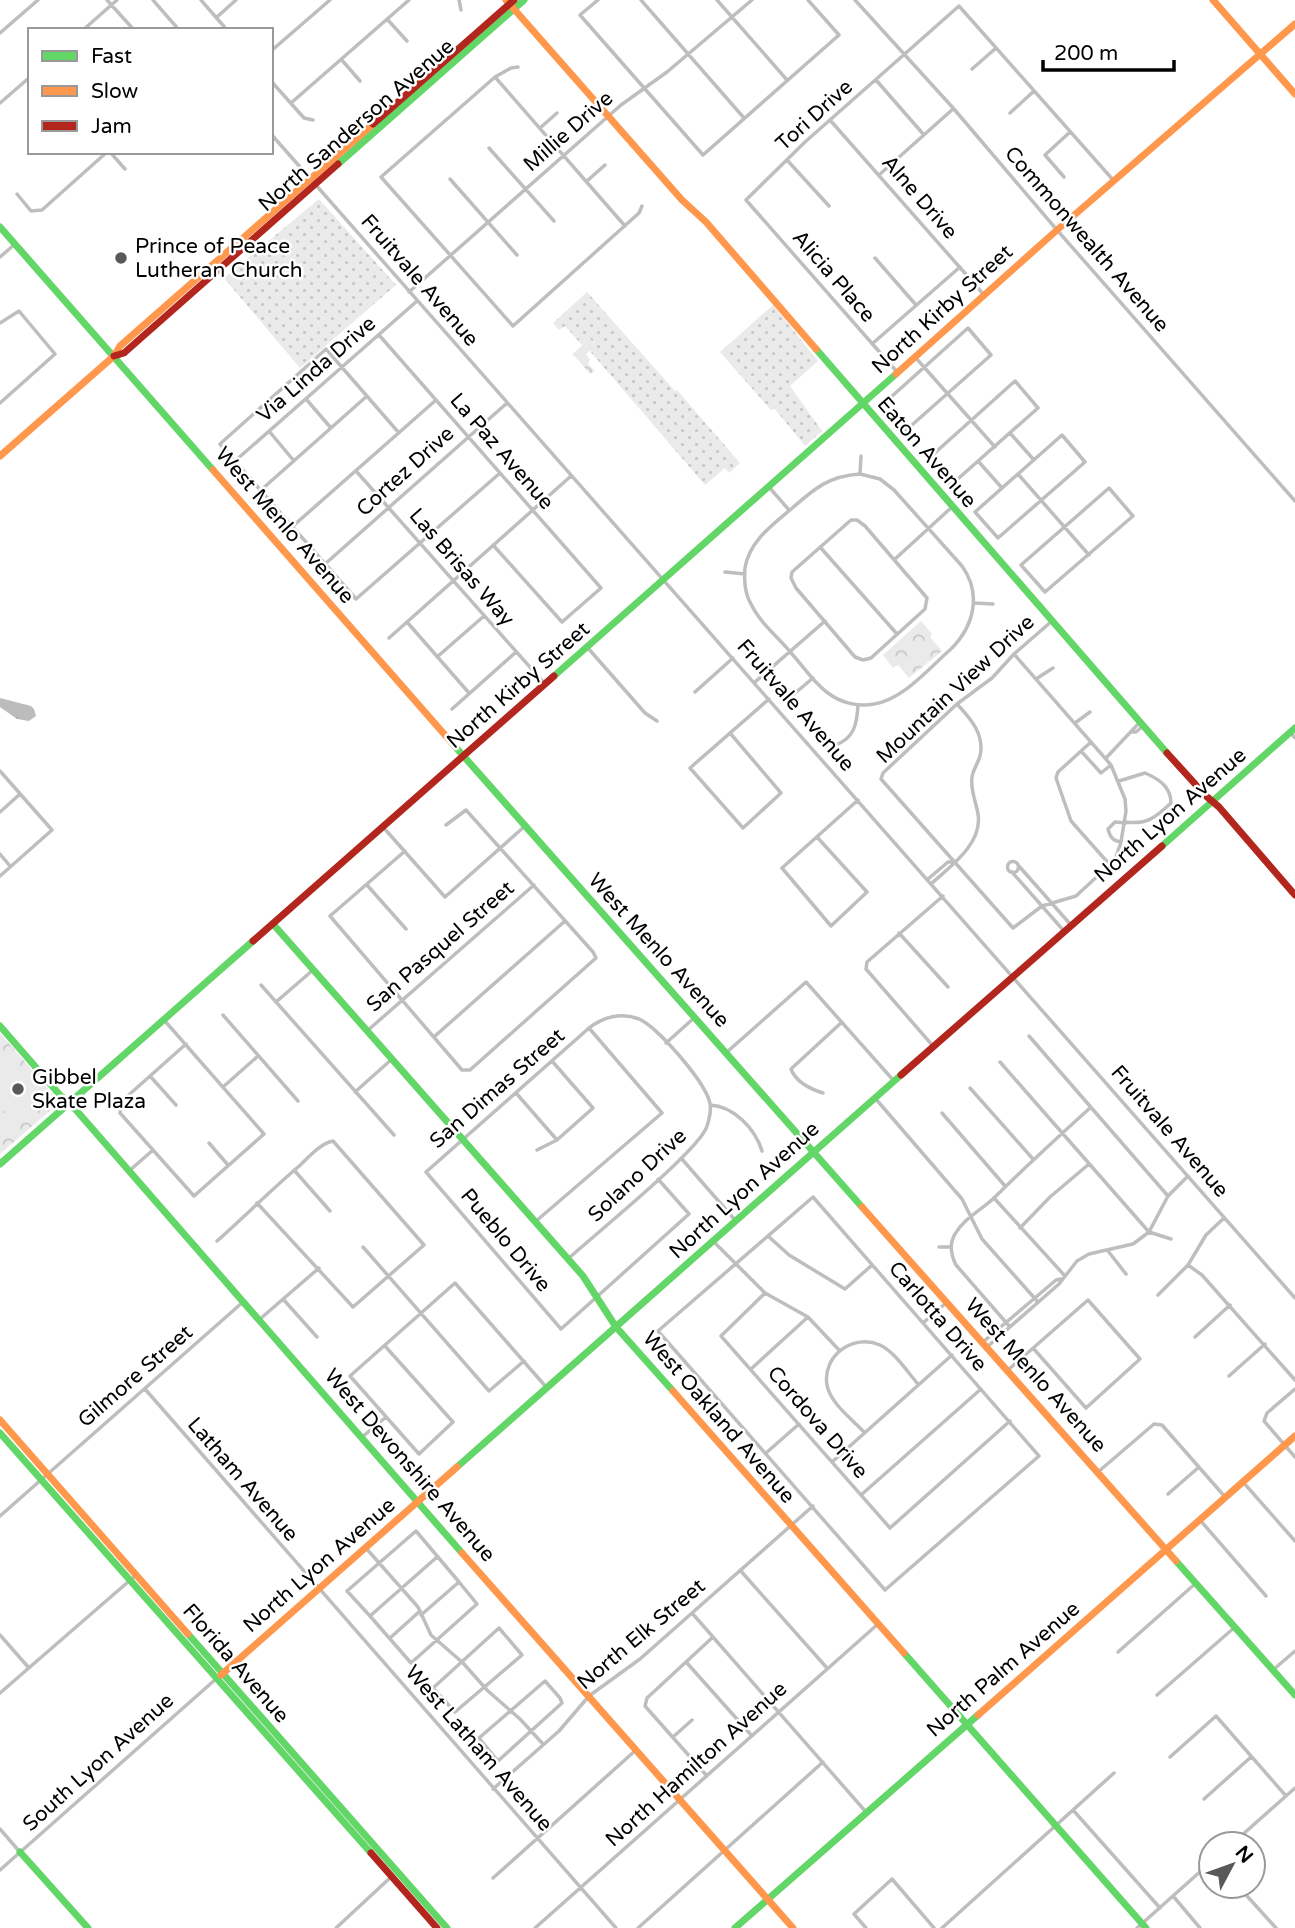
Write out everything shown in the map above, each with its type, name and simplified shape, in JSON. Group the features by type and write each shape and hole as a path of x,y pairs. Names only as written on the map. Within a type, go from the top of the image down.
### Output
{"main road":[{"name":"North Sanderson Avenue","path":"114,356 124,353 214,273 511,3 524,0"},
{"path":"1213,0 1295,94"},
{"name":"Eaton Avenue","path":"511,3 608,116 779,306 1141,724 1295,895"},
{"name":"North Kirby Street","path":"0,1164 1057,230 1295,24"},
{"name":"North Sanderson Avenue","path":"0,456 114,356 120,346 313,181"},
{"name":"West Menlo Avenue","path":"0,227 525,826 1295,1695"},
{"path":"214,273 214,269 232,252 232,248"},
{"name":"North Lyon Avenue","path":"220,1676 933,1046 1293,733"},
{"name":"West Oakland Avenue","path":"273,924 583,1276 616,1327 1141,1926"},
{"name":"West Devonshire Avenue","path":"0,1026 793,1928"},
{"name":"Florida Avenue","path":"0,1420 44,1476 339,1806 437,1928"},
{"name":"Florida Avenue","path":"0,1433 44,1476"},
{"name":"North Palm Avenue","path":"735,1928 1295,1436"},
{"name":"Florida Avenue","path":"220,1676 287,1759 447,1928"},
{"path":"287,1759 302,1770 333,1805 339,1806"},
{"path":"20,1852 88,1928"}],"street":[{"path":"0,33 38,0"},
{"path":"107,0 132,28"},
{"path":"85,28 117,0"},
{"path":"153,0 177,28"},
{"path":"201,0 225,28"},
{"path":"216,18 236,0"},
{"path":"273,49 330,0"},
{"path":"291,103 409,0"},
{"path":"459,0 461,10"},
{"path":"598,0 580,15 703,155 839,35 808,0"},
{"path":"641,0 744,118"},
{"path":"717,0 787,80"},
{"name":"Millie Drive","path":"409,292 608,116 645,89 752,0"},
{"name":"Commonwealth Avenue","path":"855,0 954,109 1295,500"},
{"name":"Tori Drive","path":"746,200 830,120 959,6 996,48"},
{"path":"387,19 407,41"},
{"path":"972,69 996,48 1114,181"},
{"path":"341,59 360,81"},
{"path":"518,67 511,68 495,78 381,177 450,256 513,326 639,213 642,206"},
{"path":"495,78 625,226"},
{"path":"0,103 28,79"},
{"path":"876,80 924,135"},
{"path":"273,82 304,118 313,120"},
{"path":"1010,113 1034,91"},
{"path":"879,175 954,109"},
{"path":"540,128 557,113"},
{"name":"Alne Drive","path":"830,120 985,296"},
{"path":"1064,177 1045,155 1070,132"},
{"name":"Fruitvale Avenue","path":"273,136 1295,1298"},
{"path":"489,148 554,220"},
{"path":"17,194 31,211 42,211 107,154"},
{"path":"111,154 125,169"},
{"path":"788,160 829,206"},
{"path":"587,181 605,165"},
{"path":"450,179 517,255"},
{"name":"Alicia Place","path":"746,200 898,373"},
{"path":"0,257 15,244"},
{"path":"875,258 916,305"},
{"path":"872,344 960,267"},
{"name":"Via Linda Drive","path":"235,461 417,302"},
{"path":"0,323 19,311 55,354 0,403"},
{"path":"968,328 992,355 947,394 904,432 881,405 968,328"},
{"name":"La Paz Avenue","path":"379,335 601,588 562,622 493,545"},
{"path":"399,433 326,349 220,443 356,599 500,473"},
{"path":"915,358 995,447"},
{"path":"1015,382 1038,408 951,485 928,459 971,420 1015,382"},
{"path":"261,490 367,396"},
{"path":"306,399 331,428"},
{"path":"293,527 436,400"},
{"name":"Cortez Drive","path":"325,564 507,403"},
{"path":"269,431 294,461"},
{"path":"1010,433 1034,460"},
{"path":"1062,435 1085,462 998,538 975,512 1034,460 1062,435"},
{"path":"860,474 861,456"},
{"path":"978,461 1002,488"},
{"name":"Las Brisas Way","path":"356,471 545,684"},
{"path":"860,474 880,480 894,490 929,528 969,575 974,603 970,623 960,641 951,649 897,696 878,704 859,705 838,700 827,693 790,652 752,607 746,591 745,574 749,554 758,540 789,510 830,479 860,474"},
{"path":"1018,474 1089,555"},
{"path":"389,638 571,475"},
{"path":"769,487 789,510"},
{"path":"1109,488 1133,516 1089,555 1045,592 1021,565 1109,488"},
{"path":"895,559 952,507"},
{"path":"858,520 924,592 928,605 871,658 863,660 855,657 796,589 791,578 792,572 820,547 846,523 858,520"},
{"path":"820,547 898,635"},
{"path":"725,572 745,574"},
{"path":"974,603 993,604"},
{"path":"437,657 484,616"},
{"path":"755,682 825,621"},
{"name":"Mountain View Drive","path":"953,862 882,781 883,773 957,704 992,678 1014,654 1052,621"},
{"path":"407,622 469,693"},
{"path":"587,647 645,713 657,721"},
{"path":"452,709 516,652"},
{"path":"953,862 1013,928 1042,906 1076,896 1115,860 1121,842 1126,822 1125,799 1111,765 1014,654"},
{"path":"695,692 733,658"},
{"path":"1036,679 1053,668"},
{"path":"794,694 813,678"},
{"path":"730,733 781,793 743,828 690,768 730,733 769,699"},
{"path":"932,883 971,844 979,823 972,777 982,740 971,719 957,704"},
{"path":"835,745 853,732 859,705"},
{"path":"1075,723 1090,712"},
{"path":"1106,758 1133,728 1141,724"},
{"path":"1091,742 1058,772 1056,778 1071,821 1110,865"},
{"path":"1081,751 1101,773 1111,765"},
{"path":"0,771 52,830 0,876"},
{"path":"1119,781 1145,773 1162,783 1171,796 1171,803 1146,822 1115,822 1108,829 1110,836 1121,842"},
{"path":"0,812 20,794"},
{"path":"817,837 867,892 831,926 782,868 858,800"},
{"path":"405,851 330,916 462,1070 470,1070 596,958 466,810 446,825"},
{"path":"383,827 445,897 525,826"},
{"path":"0,854 10,866"},
{"path":"1064,931 1008,869 1008,864 1013,861 1018,865 1071,925"},
{"path":"928,878 948,862 953,862"},
{"path":"1012,872 1017,871 1018,865"},
{"path":"367,885 406,929"},
{"name":"San Pasquel Street","path":"367,1031 534,885"},
{"path":"933,1046 866,970 867,962 943,896"},
{"path":"1051,917 1058,911"},
{"path":"435,1036 565,921"},
{"path":"899,933 948,987"},
{"path":"276,1002 313,970"},
{"path":"727,1052 806,982 894,1081"},
{"path":"261,985 394,1135"},
{"path":"223,1015 298,1101"},
{"path":"536,1223 662,1113 589,1028 605,1018 615,1016 639,1019 652,1028 703,1088 710,1105 724,1106 737,1115 759,1140 762,1151"},
{"path":"666,1043 696,1017"},
{"path":"164,1020 186,1044 264,1134 194,1196 120,1113 122,1101 186,1044"},
{"path":"823,1093 810,1089 791,1069 842,1022"},
{"name":"San Dimas Street","path":"426,1172 589,1028"},
{"path":"1029,1037 1168,1196"},
{"path":"223,1087 258,1056"},
{"path":"355,1092 392,1059"},
{"path":"537,1150 557,1140 593,1108 552,1061"},
{"path":"1000,1062 1149,1232 1171,1239"},
{"path":"150,1076 176,1105"},
{"path":"970,1088 1033,1158"},
{"path":"516,1093 557,1140"},
{"path":"874,1098 962,1199 982,1239 1036,1300"},
{"name":"Solano Drive","path":"568,1259 696,1145 707,1128 710,1105"},
{"path":"1008,1324 956,1265 951,1247 955,1234 1033,1158 1091,1107"},
{"path":"942,1113 1005,1186"},
{"path":"217,1241 257,1203 325,1143 332,1141 424,1245 353,1307 257,1203"},
{"path":"209,1143 229,1165"},
{"path":"129,1171 153,1150"},
{"path":"681,1158 736,1221"},
{"path":"1020,1228 1050,1197 1089,1164"},
{"path":"294,1170 330,1211"},
{"name":"Pueblo Drive","path":"426,1172 561,1329 596,1298"},
{"path":"985,1345 1056,1280 1063,1278 1077,1261 1089,1254 1133,1244 1149,1232 1168,1196 1188,1176"},
{"path":"596,1298 689,1214 658,1179"},
{"name":"Carlotta Drive","path":"768,1237 813,1197 1039,1456 885,1590 813,1506"},
{"path":"994,1198 1063,1278"},
{"path":"1158,1295 1188,1265 1206,1235 1224,1218"},
{"path":"813,1506 659,1331 768,1237 789,1255 845,1289 872,1265"},
{"path":"713,1241 765,1293 808,1317 839,1350"},
{"path":"363,1247 489,1391 524,1361"},
{"path":"939,1247 951,1247"},
{"path":"1108,1251 1126,1274"},
{"path":"1188,1265 1202,1275 1295,1380"},
{"path":"260,1319 319,1268"},
{"path":"384,1346 453,1422 419,1454 350,1376 455,1283 547,1388"},
{"name":"Cordova Drive","path":"765,1293 722,1336 890,1528 1010,1421"},
{"path":"283,1299 317,1337"},
{"path":"1009,1370 1033,1348 1088,1300 1140,1359 1086,1408 1033,1348"},
{"name":"Gilmore Street","path":"0,1516 244,1301"},
{"path":"923,1323 947,1301"},
{"path":"1195,1337 1230,1306"},
{"path":"751,1369 808,1317"},
{"path":"864,1432 833,1399 827,1385 830,1364 839,1350 852,1343 881,1345 919,1384"},
{"path":"1229,1376 1265,1344"},
{"path":"832,1462 952,1355"},
{"name":"Latham Avenue","path":"145,1389 318,1589"},
{"path":"861,1495 981,1389"},
{"path":"1295,1390 1264,1417 1267,1426 1295,1457"},
{"path":"361,1438 386,1417"},
{"path":"766,1453 799,1424"},
{"path":"1098,1472 1154,1424 1162,1425 1226,1498"},
{"path":"1168,1494 1199,1467"},
{"path":"1243,1482 1295,1541"},
{"name":"North Elk Street","path":"493,1789 559,1731 589,1696 640,1659 813,1506"},
{"path":"1200,1520 1266,1596"},
{"path":"416,1531 477,1604 411,1663 347,1591 379,1563 416,1531"},
{"path":"365,1547 420,1613 431,1635 543,1745"},
{"path":"370,1616 437,1557"},
{"path":"740,1570 828,1668"},
{"path":"0,1693 133,1577"},
{"path":"389,1638 459,1582"},
{"path":"1118,1652 1196,1583"},
{"name":"West Latham Avenue","path":"318,1589 616,1928"},
{"path":"692,1612 866,1812"},
{"name":"North Hamilton Avenue","path":"535,1928 707,1776 750,1733 779,1712 878,1624"},
{"path":"1157,1695 1235,1627"},
{"path":"499,1628 522,1655 484,1687 455,1712 433,1688 499,1628"},
{"path":"0,1635 29,1668"},
{"path":"707,1776 645,1706 647,1698 713,1637"},
{"path":"1273,1671 1295,1651"},
{"path":"687,1662 750,1733"},
{"name":"South Lyon Avenue","path":"0,1870 220,1676"},
{"path":"545,1681 562,1703 531,1731 498,1761 479,1738 545,1681"},
{"path":"1170,1758 1216,1716 1286,1796"},
{"path":"673,1737 692,1720"},
{"path":"493,1878 636,1750"},
{"path":"1204,1799 1251,1757"},
{"path":"638,1928 823,1762"},
{"path":"942,1928 1114,1773"},
{"path":"1248,1830 1295,1788"},
{"path":"1072,1809 1160,1908"},
{"path":"0,1829 20,1852"},
{"path":"1141,1926 1197,1874"},
{"path":"336,1928 395,1875"},
{"path":"866,1928 854,1914 892,1879 934,1928"},
{"path":"1172,1896 1200,1928"},
{"path":"1251,1900 1276,1928"}],"green space":[{"path":"319,199 396,285 300,368 224,278"},
{"path":"587,292 740,463 729,473 725,468 705,485 589,350 595,345 590,339 582,345 565,326 559,330 553,323"},
{"path":"773,305 818,361 790,386 822,431 805,446 774,408 771,410 720,352"},
{"path":"589,339 595,345 586,354 590,360 588,364 595,371 590,374 573,354"},
{"path":"921,621 942,651 909,678 898,665 893,668 883,655"},
{"path":"0,1033 60,1102 0,1154"},
{"name":"Gibbel Skate Plaza","path":"7,1059 20,1068 40,1095 12,1120 0,1107 0,1065"}],"water":[{"path":"0,698 31,706 36,716 29,721 17,719 0,707"}],"traffic: fast":[{"path":"338,164 524,0"},
{"path":"0,227 213,470"},
{"path":"816,349 1167,753"},
{"path":"554,676 896,374"},
{"path":"1162,846 1295,728"},
{"path":"452,743 862,1207"},
{"path":"273,924 583,1276 616,1327 673,1391"},
{"path":"0,1164 253,941"},
{"path":"0,1026 462,1553"},
{"path":"457,1467 901,1075"},
{"path":"0,1433 371,1853"},
{"path":"1176,1561 1295,1695"},
{"path":"188,1634 447,1928"},
{"path":"904,1653 1146,1928"},
{"path":"735,1928 978,1715"},
{"path":"20,1852 88,1928"}],"traffic: slow":[{"path":"506,0 816,349"},
{"path":"1213,0 1295,94"},
{"path":"896,374 1295,24"},
{"path":"0,456 114,356 120,346 373,124"},
{"path":"213,470 452,743"},
{"path":"862,1207 1176,1561"},
{"path":"673,1391 904,1653"},
{"path":"0,1420 188,1634"},
{"path":"978,1715 1295,1436"},
{"path":"221,1675 457,1467"},
{"path":"462,1553 793,1928"}],"traffic: jam":[{"path":"373,124 514,0"},
{"path":"114,356 124,353 338,164"},
{"path":"253,941 554,676"},
{"path":"1167,753 1219,807 1295,895"},
{"path":"901,1075 1162,846"},
{"path":"371,1853 437,1928"}],"place":[{"name":"Prince of Peace Lutheran Church","path":"121,258"},
{"name":"Gibbel Skate Plaza","path":"18,1089"}]}
